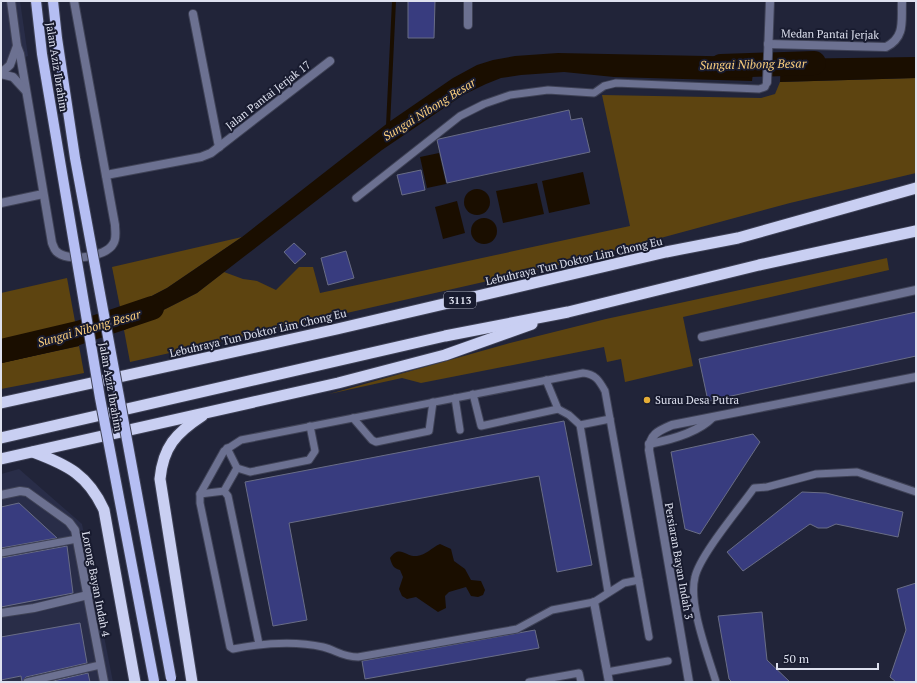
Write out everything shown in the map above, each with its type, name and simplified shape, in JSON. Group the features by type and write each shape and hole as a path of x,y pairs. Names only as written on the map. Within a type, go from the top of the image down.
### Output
{"highway":[{"name":"Lebuhraya Tun Doktor Lim Chong Eu","path":"1,403 338,329 666,252 738,238 916,188"},
{"path":"1,438 445,336 568,312 760,265 916,231"},
{"path":"1,459 338,383 445,355 568,312"},
{"path":"192,682 160,479 161,462 170,444 190,424 210,411"},
{"path":"33,452 58,461 71,468 84,478 96,494 104,510 135,682"}],"main road":[{"name":"Jalan Aziz Ibrahim","path":"36,1 42,54 100,398 154,681"},
{"name":"Jalan Aziz Ibrahim","path":"53,1 75,158 171,678"}],"street":[{"path":"10,1 52,242 56,251 67,257 84,257 98,254 107,250 113,245 115,239 115,225 74,1"},
{"path":"468,1 468,25"},
{"path":"767,82 770,1"},
{"name":"Medan Pantai Jerjak","path":"768,44 886,47 895,42 900,34 902,1"},
{"name":"Jalan Pantai Jerjak 17","path":"193,14 219,147"},
{"path":"1,74 10,65 17,46"},
{"name":"Jalan Pantai Jerjak 17","path":"106,175 201,158 219,147 330,61"},
{"path":"1,74 13,77 25,91"},
{"path":"1,204 43,194"},
{"path":"702,337 916,290"},
{"path":"649,444 654,433 672,425 916,377"},
{"path":"649,444 676,437 707,424 713,417"},
{"name":"Persiaran Bayan Indah 3","path":"649,444 689,682"},
{"name":"Lorong Bayan Indah 4","path":"1,494 20,491 27,492 69,522 74,530 77,539 104,682"},
{"path":"1,613 34,608 88,595"},
{"path":"594,602 609,682"}],"lane":[{"path":"356,198 460,116 484,104 510,96 548,90 594,93 604,86 616,83 759,89 764,87 767,82"},
{"path":"639,580 624,583 594,602 552,610 517,630 358,657 342,655 324,647 294,644 259,644 231,648 200,503 200,494 227,448 241,440 583,373 592,374 597,378 605,391 639,580 649,637"},
{"path":"546,380 558,409 580,425 608,592"},
{"path":"473,394 481,426 558,409"},
{"path":"455,398 460,430"},
{"path":"353,418 372,440 376,442 429,431 433,402"},
{"path":"580,425 610,419"},
{"path":"227,448 238,468 250,472 309,460 315,451 310,426"},
{"path":"224,491 238,468"},
{"path":"716,682 693,595 694,578 700,563 754,488 785,483 816,474 857,472 916,492"},
{"path":"200,494 224,491"},
{"path":"224,491 228,496 259,644"},
{"path":"1,553 77,539"},
{"path":"607,672 668,661"},
{"path":"27,682 100,665"},
{"path":"529,682 579,673 581,682"}],"shaded area":[{"path":"1,1 20,1 28,56 1,65"},
{"path":"916,78 916,173 790,203 572,262 130,362 124,330 197,293 224,272 243,279 257,281 276,290 299,267 313,267 320,293 630,226 602,95 761,98 775,94 780,82"},
{"path":"242,237 167,288 121,312 112,267"},
{"path":"887,258 889,270 683,317 693,366 625,382 621,359 607,362 604,347 421,383 402,378 329,394 510,343 606,319"},
{"path":"67,278 76,327 1,344 1,293"},
{"path":"79,346 84,373 1,389 1,363"},
{"path":"19,469 82,524 113,682 1,682 1,474"}],"water":[{"path":"558,53 755,57 752,81 614,77 564,72 501,78 486,84 463,95 382,150 197,293 124,330 121,312 167,288 242,237 389,122 453,78 477,65 493,60 515,56"},
{"path":"916,57 916,78 780,82 781,59"},
{"path":"439,153 446,184 427,188 420,157"},
{"path":"583,172 590,204 549,213 542,181"},
{"path":"537,183 544,214 503,223 496,191"},
{"path":"477,189 486,193 490,202 486,211 477,215 468,211 464,202 468,193"},
{"path":"457,201 465,233 443,239 435,207"},
{"path":"484,218 493,222 497,231 493,240 484,244 475,240 471,231 475,222"},
{"path":"76,327 79,346 1,363 1,344"},
{"path":"440,544 451,549 454,561 465,569 471,580 481,581 485,590 483,595 478,597 471,596 466,587 449,592 445,596 446,608 438,612 416,597 407,599 402,596 399,589 403,577 400,570 393,566 390,558 400,551 417,556 426,553"}],"building":[{"path":"408,1 435,1 434,38 408,38"},
{"path":"569,110 571,120 582,118 590,152 447,183 437,140"},
{"path":"421,170 425,190 402,195 397,175"},
{"path":"294,243 306,254 295,264 284,252"},
{"path":"346,251 354,278 328,285 321,258"},
{"path":"916,312 916,356 708,401 699,359"},
{"path":"564,421 592,565 557,572 539,476 289,523 307,620 273,626 245,482"},
{"path":"753,434 760,442 700,534 685,529 671,452"},
{"path":"802,492 826,493 903,512 898,537 836,524 827,528 818,528 810,524 743,571 727,552"},
{"path":"19,503 57,538 1,548 1,507"},
{"path":"67,546 73,593 1,607 1,558"},
{"path":"916,583 916,682 896,682 890,677 906,630 897,589"},
{"path":"762,612 767,660 790,682 732,682 729,679 718,616"},
{"path":"80,623 87,663 26,677 22,682 21,676 1,680 1,637"},
{"path":"535,630 539,648 365,679 362,661"},
{"path":"88,673 90,682 49,682"}],"waterway":[{"path":"388,126 394,1"},
{"name":"Sungai Nibong Besar","path":"721,66 814,63"},
{"name":"Sungai Nibong Besar","path":"1,351 78,333 152,308"}],"place":[{"name":"Surau Desa Putra","path":"647,400"}]}
